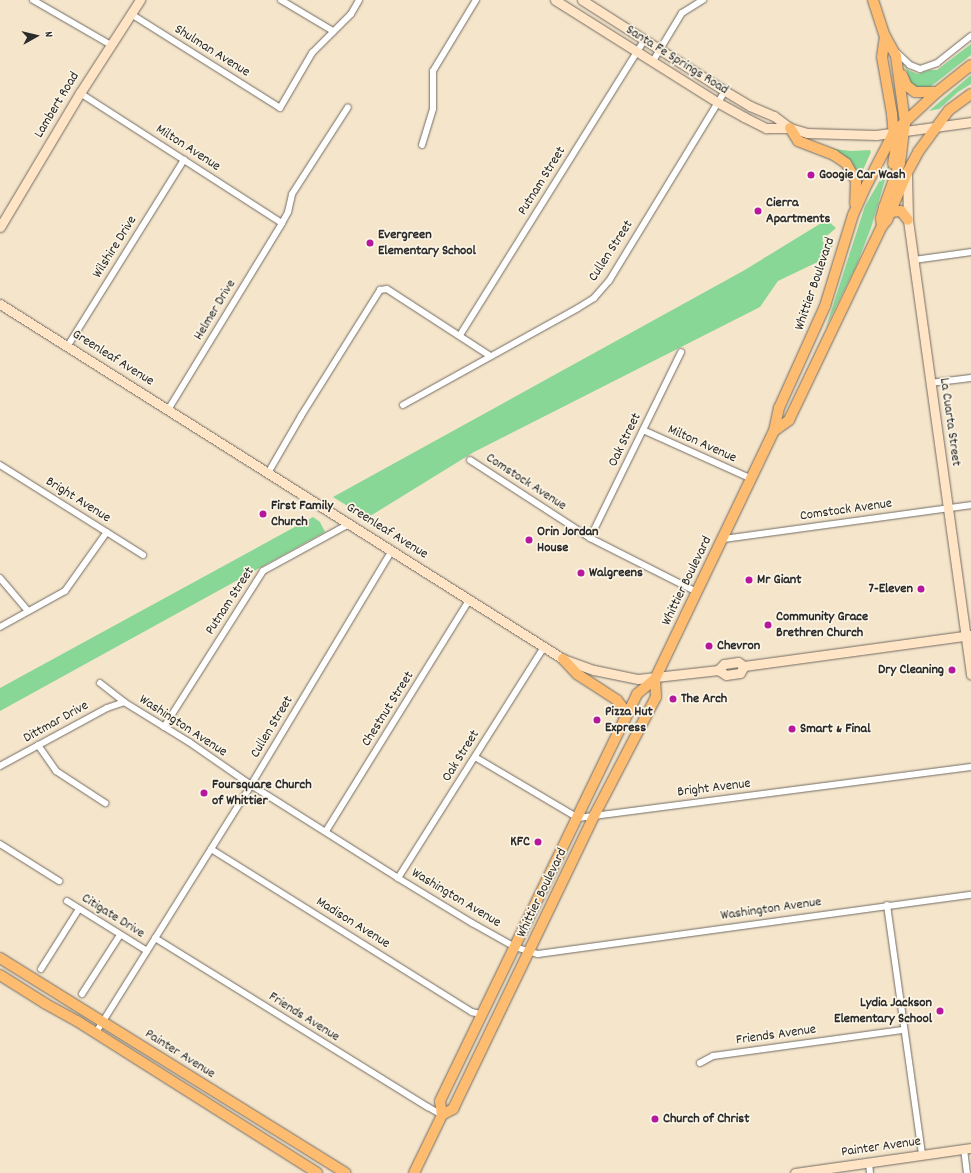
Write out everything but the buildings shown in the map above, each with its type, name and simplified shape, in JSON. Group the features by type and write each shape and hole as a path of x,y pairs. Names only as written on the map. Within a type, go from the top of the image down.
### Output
{"main road":[{"path":"873,0 885,36 896,56 899,68 905,127 900,163 887,209"},
{"path":"885,36 882,57 894,132 894,161 884,196 887,209"},
{"name":"Whittier Boulevard","path":"414,1173 442,1115 440,1100 516,947 637,694 655,678 774,432 778,408 826,306 853,215 894,132 905,127 937,92 971,65"},
{"path":"899,68 907,86 915,92 937,92"},
{"name":"Whittier Boulevard","path":"774,432 789,420 882,226 887,209 918,152 949,110 971,94"},
{"path":"790,128 798,141 834,155 846,163 856,181 853,215"},
{"path":"887,209 901,211 908,220"},
{"path":"563,659 576,674 617,700 623,708 625,719"},
{"name":"Whittier Boulevard","path":"442,1115 453,1109 594,816 656,697 655,678"},
{"name":"Painter Avenue","path":"0,958 345,1173"},
{"name":"Painter Avenue","path":"0,975 46,1004 77,1021 95,1034 317,1173"},
{"path":"131,1056 141,1055 166,1070 175,1068"}],"street":[{"path":"33,0 111,45"},
{"name":"Lambert Road","path":"0,227 80,93 140,0"},
{"path":"280,0 333,31 351,14 359,0"},
{"path":"422,145 433,109 433,71 476,0"},
{"name":"Santa Fe Springs Road","path":"582,0 644,40 660,48 725,91 750,106 774,116 790,128"},
{"path":"653,61 682,14 703,0"},
{"name":"Santa Fe Springs Road","path":"561,1 637,52 717,102 766,128 790,128 807,133 825,135 876,135 894,132"},
{"name":"Shulman Avenue","path":"131,14 280,108 312,53 333,31"},
{"path":"891,47 915,68 920,69 937,63 971,36"},
{"name":"Putnam Street","path":"460,335 644,40"},
{"name":"Cullen Street","path":"403,405 594,298 608,281 725,91"},
{"name":"Milton Avenue","path":"80,93 282,223"},
{"name":"Helmer Drive","path":"168,410 282,223 288,212 292,194 348,107"},
{"path":"905,127 936,126 971,122"},
{"name":"Wilshire Drive","path":"67,347 184,160"},
{"name":"La Cuarta Street","path":"907,173 908,220 948,508 968,636 971,675"},
{"path":"914,260 971,252"},
{"path":"268,472 303,412 380,290 387,289 460,335 490,356"},
{"name":"Greenleaf Avenue","path":"0,304 268,472 391,552 563,659 581,667 621,677 638,679 655,678 718,670 724,664 729,663 738,662 744,666 968,636"},
{"name":"Oak Street","path":"590,538 681,352"},
{"path":"930,383 971,378"},
{"name":"Milton Avenue","path":"643,430 752,479"},
{"name":"Comstock Avenue","path":"470,460 590,538 696,592"},
{"name":"Bright Avenue","path":"0,465 143,555"},
{"name":"Comstock Avenue","path":"723,539 971,505"},
{"name":"Putnam Street","path":"164,727 263,570 349,524"},
{"path":"0,627 65,591 107,532"},
{"name":"Cullen Street","path":"95,1034 251,785 391,552"},
{"path":"0,578 28,611"},
{"name":"Chestnut Street","path":"326,831 470,600"},
{"name":"Oak Street","path":"398,878 544,647"},
{"name":"Washington Avenue","path":"100,683 124,702 398,878 472,923 516,947 538,954 887,905 971,895"},
{"name":"Dittmar Drive","path":"0,766 107,708 124,702"},
{"path":"38,745 56,771 105,802"},
{"path":"475,757 578,818"},
{"name":"Bright Avenue","path":"578,818 971,767"},
{"path":"0,844 59,881"},
{"name":"Madison Avenue","path":"211,848 472,1012 483,1015"},
{"name":"Citigate Drive","path":"67,902 147,951"},
{"path":"887,905 922,1155"},
{"path":"41,968 79,909"},
{"path":"82,994 120,935"},
{"name":"Friends Avenue","path":"155,938 442,1115"},
{"name":"Friends Avenue","path":"700,1063 713,1056 904,1030"},
{"path":"967,1149 967,1173"},
{"name":"Painter Avenue","path":"795,1173 967,1149"},
{"path":"869,1162 870,1173"}],"green space":[{"path":"971,44 971,55 929,88 916,87 910,82 905,65 908,70 918,74 930,70 937,70"},
{"path":"971,75 971,84 958,92 939,109 929,111"},
{"path":"826,148 851,151 870,150 871,152 863,170 858,173 850,162"},
{"path":"890,163 871,228 857,264 826,327 865,206"},
{"path":"828,221 836,228 822,240 826,247 834,242 828,257 778,281 760,307 474,452 367,518 333,497 743,271 823,222"},
{"path":"313,517 320,522 325,532 0,711 0,688"}],"place":[{"name":"Googie Car Wash","path":"811,175"},
{"name":"Cierra Apartments","path":"758,211"},
{"name":"Evergreen Elementary School","path":"370,243"},
{"name":"First Family Church","path":"263,514"},
{"name":"Orin Jordan House","path":"529,540"},
{"name":"Walgreens","path":"581,573"},
{"name":"Mr Giant","path":"749,580"},
{"name":"7-Eleven","path":"921,589"},
{"name":"Community Grace Brethren Church","path":"768,625"},
{"name":"Chevron","path":"709,646"},
{"name":"Dry Cleaning","path":"952,670"},
{"name":"The Arch","path":"673,699"},
{"name":"Pizza Hut Express","path":"597,720"},
{"name":"Smart & Final","path":"792,729"},
{"name":"Foursquare Church of Whittier","path":"204,793"},
{"name":"KFC","path":"538,842"},
{"name":"Lydia Jackson Elementary School","path":"940,1011"},
{"name":"Church of Christ","path":"655,1119"}]}
